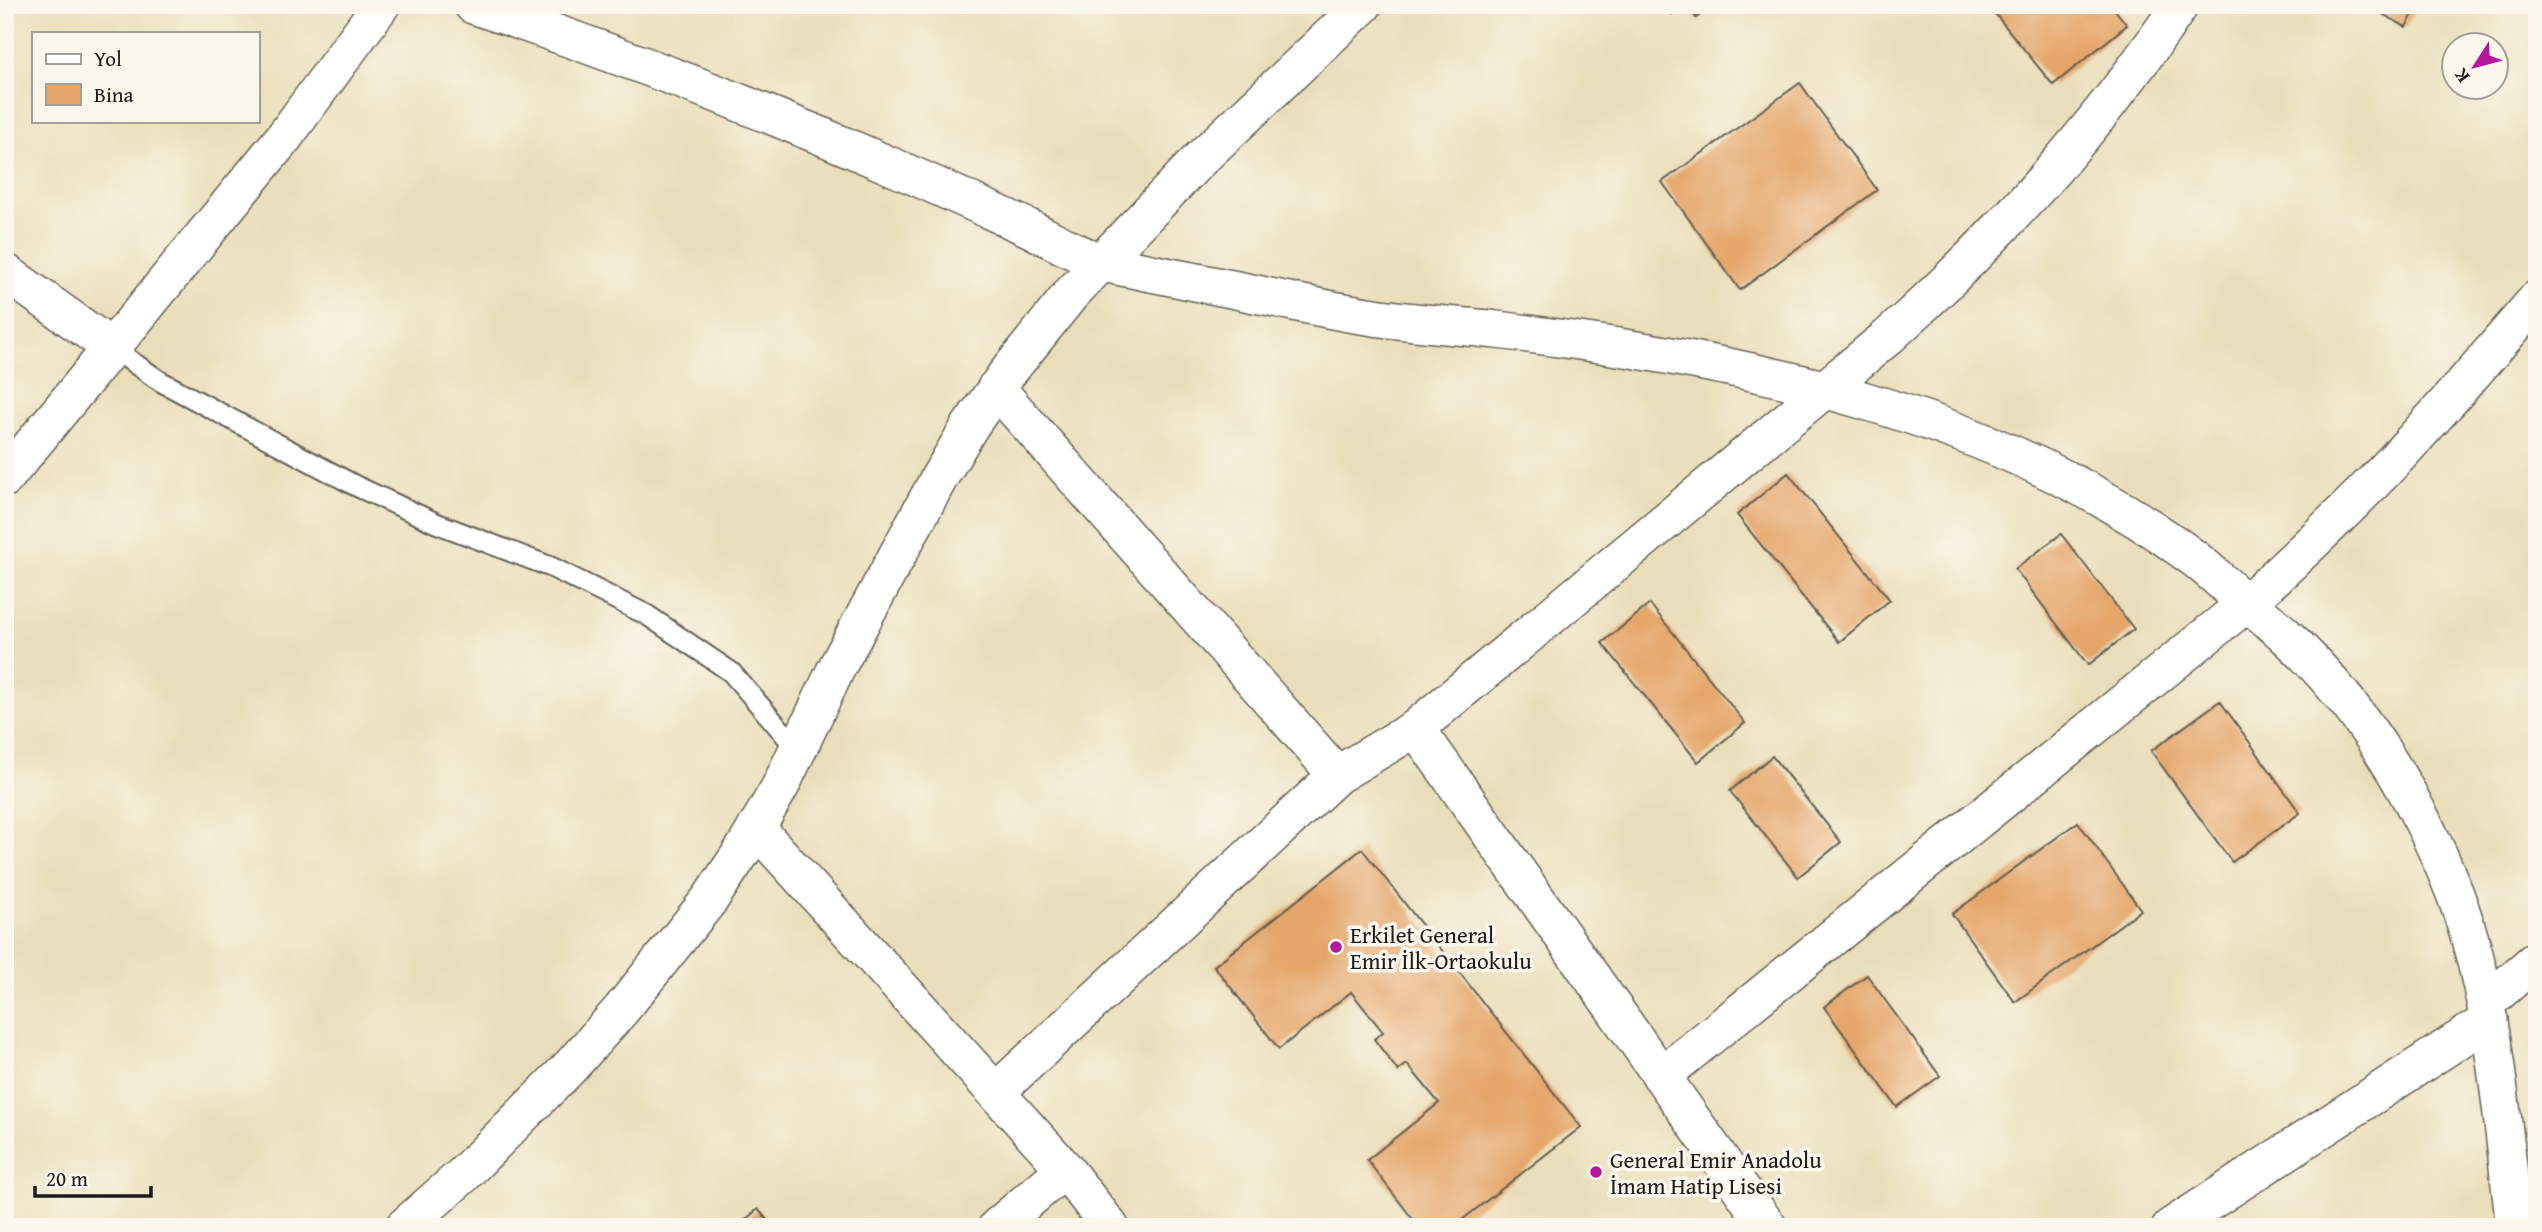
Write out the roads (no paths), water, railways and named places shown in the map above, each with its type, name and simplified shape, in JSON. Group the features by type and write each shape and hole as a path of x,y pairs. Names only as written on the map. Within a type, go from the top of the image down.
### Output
{"street":[{"path":"5,478 285,136 381,5"},
{"path":"473,5 670,75 826,138 965,198 1102,263 1366,316 1499,330 1605,345 1711,363 1826,388 1960,433 2030,463 2098,498 2197,561 2288,638 2331,684 2369,733 2403,785 2432,840 2456,898 2475,958 2487,1011 2515,1227"},
{"path":"404,1227 517,1122 621,1010 710,899 756,828 799,751 838,667 932,490 970,426 1042,328 1198,161 1363,5"},
{"path":"996,1092 1337,775 1416,728 1899,327 1949,282 2060,164 2117,94 2180,5"},
{"path":"5,272 112,348"},
{"path":"1661,1076 2247,603 2320,536 2390,465 2537,299"},
{"path":"996,388 1337,775"},
{"path":"1416,728 1768,1227"},
{"path":"756,828 1065,1169 1110,1227"},
{"path":"2171,1227 2487,1011 2537,959"},
{"path":"997,1227 1065,1169"}],"lane":[{"path":"112,348 160,381 356,486 436,523 551,566 647,615 731,672 799,751"}],"place":[{"name":"Erkilet General Emir İlk-Ortaokulu","path":"1336,947"},
{"name":"General Emir Anadolu İmam Hatip Lisesi","path":"1596,1172"}]}
